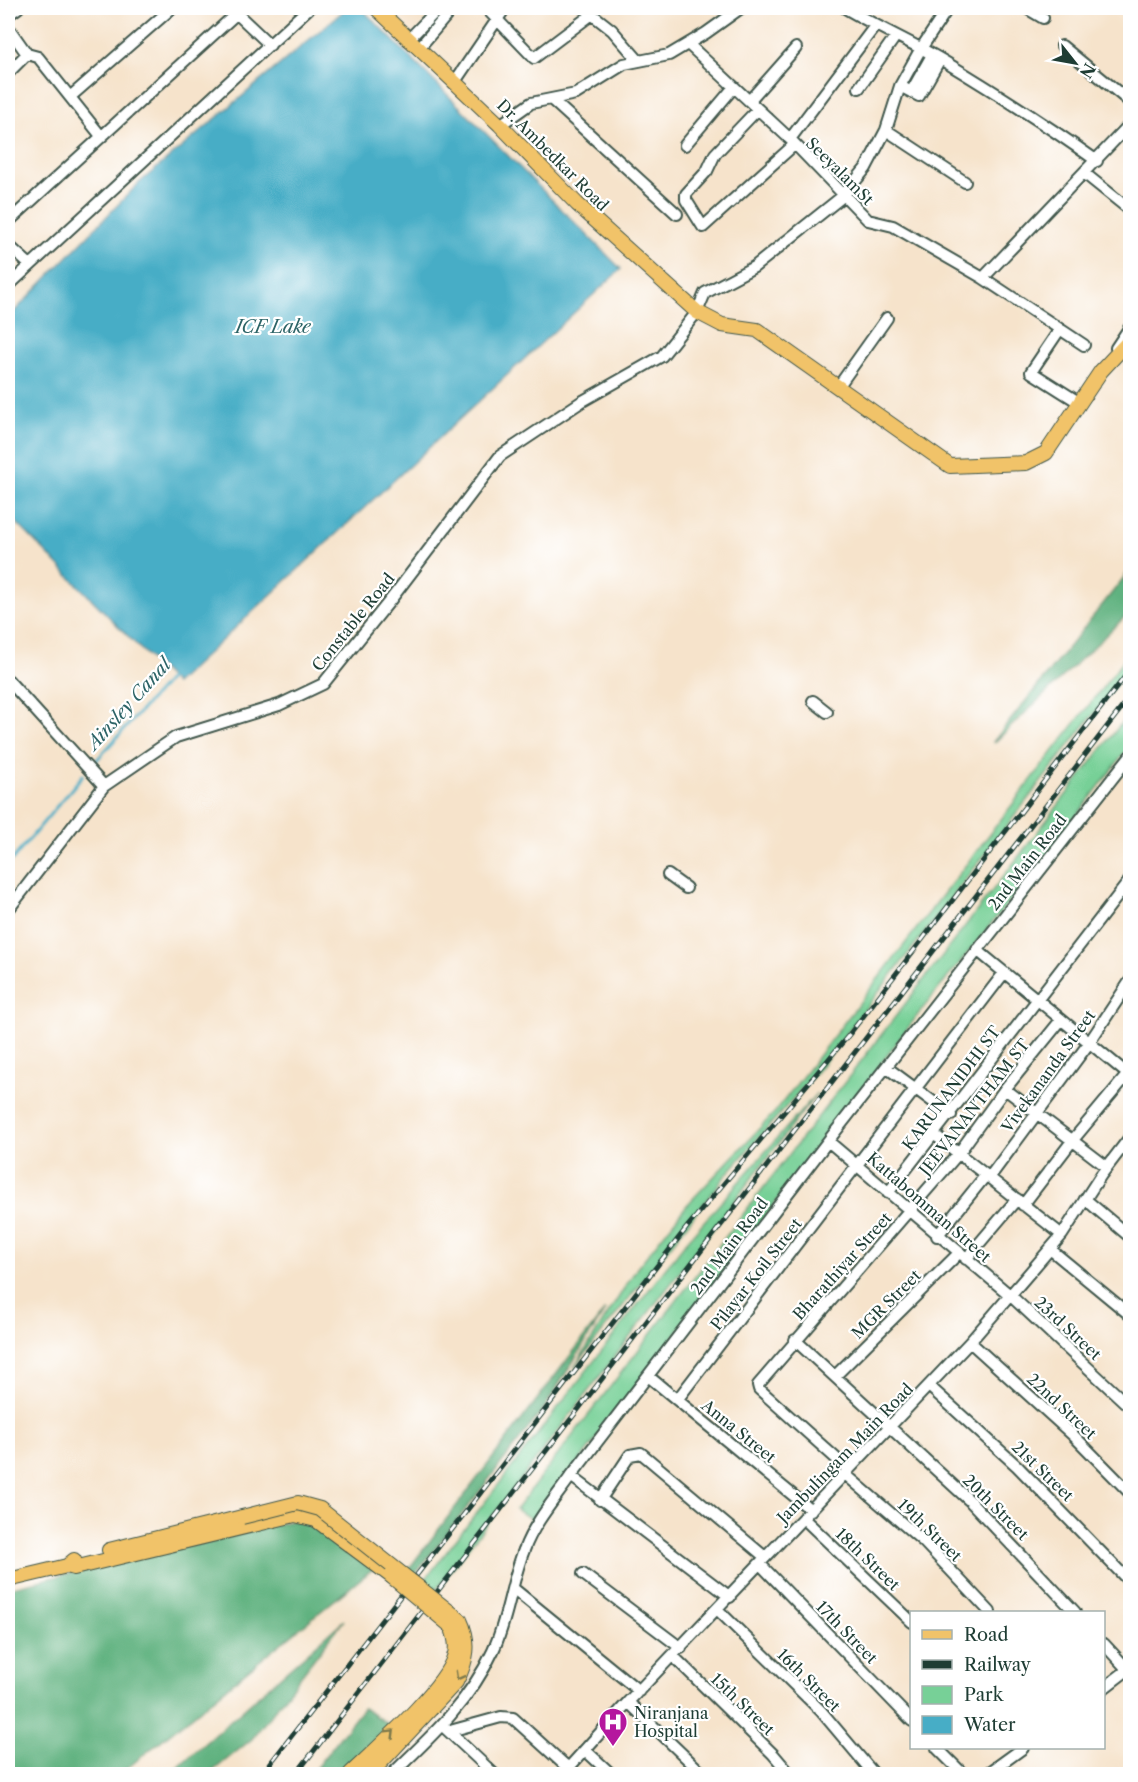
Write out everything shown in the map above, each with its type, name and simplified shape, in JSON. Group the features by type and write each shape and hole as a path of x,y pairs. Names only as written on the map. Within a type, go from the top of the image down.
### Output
{"main road":[{"name":"Dr. Ambedkar Road","path":"382,11 413,44 500,125 577,204 697,312 722,325 757,330 950,466 1026,463 1046,453 1101,371 1128,343"},
{"path":"8,1580 67,1566 74,1560 105,1551 297,1503 320,1509 466,1632 468,1651 464,1667 456,1682 370,1774"},
{"path":"67,1566 74,1568 295,1515 308,1517 456,1623"},
{"path":"350,1774 411,1714 450,1668 456,1647 456,1623"}],"street":[{"path":"8,15 18,8"},
{"path":"70,97 172,8"},
{"path":"8,286 309,8"},
{"path":"413,44 439,8"},
{"path":"413,44 453,8"},
{"path":"486,8 534,58 587,11 612,30 639,61"},
{"path":"454,83 505,8"},
{"path":"500,125 531,103 576,94 624,64 669,55 741,8"},
{"path":"846,8 895,37 936,57 1043,123 1097,161"},
{"name":"Constable Road","path":"8,910 104,786 176,736 279,705 323,684 500,456 581,402 662,356 697,312 705,293 754,267 843,196 867,168 886,130 900,86 920,50 948,8"},
{"path":"1026,8 1043,18"},
{"path":"8,222 234,10 270,45"},
{"path":"758,109 715,154 707,171 686,194 686,200 703,227 792,142 875,26"},
{"path":"8,27 27,54 38,57 100,136"},
{"path":"859,88 895,37"},
{"name":"SeeyalamSt","path":"688,44 792,142 868,220 893,226 983,278 1084,345"},
{"path":"1062,46 1131,102"},
{"path":"749,101 796,48"},
{"path":"8,73 27,54"},
{"path":"900,86 919,96 936,57"},
{"path":"686,145 734,87"},
{"path":"552,100 677,214"},
{"path":"983,278 1131,124"},
{"path":"886,130 964,182"},
{"path":"1084,173 1131,210"},
{"path":"8,245 30,265"},
{"path":"838,387 887,318"},
{"path":"1101,371 1131,327"},
{"path":"1060,329 1031,372 1080,403"},
{"path":"8,680 104,786"},
{"path":"813,701 827,712"},
{"name":"2nd Main Road","path":"392,1774 446,1729 473,1687 494,1650 523,1551 532,1530 571,1476 828,1141 1131,756"},
{"path":"668,875 686,888"},
{"name":"KARUNANIDHI ST","path":"888,1193 951,1115 996,1052 1131,880"},
{"path":"977,950 1129,1075"},
{"name":"Pilayar Koil Street","path":"677,1400 916,1091 1004,973"},
{"name":"Vivekananda Street","path":"938,1236 988,1177 1089,1043 1131,981"},
{"name":"JEEVANANTHAM ST","path":"910,1212 958,1154 1005,1089 1061,1020"},
{"path":"886,1067 951,1115"},
{"name":"MGR Street","path":"835,1376 1020,1202 1129,1075"},
{"path":"1005,1089 1107,1167"},
{"path":"935,1135 1062,1235"},
{"name":"Jambulingam Main Road","path":"566,1771 628,1702 930,1387 1062,1235 1107,1167 1131,1137"},
{"name":"Kattabomman Street","path":"828,1141 1011,1296"},
{"path":"1085,1199 1131,1237"},
{"name":"Bharathiyar Street","path":"847,1472 758,1388 795,1340 910,1212"},
{"path":"1050,1249 1131,1316"},
{"name":"23rd Street","path":"1011,1296 1131,1407"},
{"name":"20th Street","path":"795,1340 969,1500 1074,1611"},
{"name":"22nd Street","path":"970,1342 1074,1436 1131,1493"},
{"name":"Anna Street","path":"648,1376 807,1514"},
{"name":"21st Street","path":"930,1387 1042,1490 1131,1582"},
{"name":"17th Street","path":"600,1500 630,1455 642,1453 763,1561 910,1719"},
{"name":"19th Street","path":"847,1472 924,1542 989,1611"},
{"path":"571,1476 730,1597"},
{"name":"18th Street","path":"807,1514 910,1620"},
{"path":"583,1574 681,1648"},
{"path":"514,1588 639,1691"},
{"name":"16th Street","path":"718,1610 821,1711 874,1774"},
{"path":"1105,1645 1129,1669 1105,1687"},
{"name":"15th Street","path":"673,1656 773,1754 790,1774"},
{"path":"628,1702 703,1774"},
{"path":"446,1729 501,1717 513,1718 566,1771"},
{"path":"446,1729 494,1774"},
{"path":"938,1749 963,1774"},
{"path":"987,1774 1022,1749"},
{"path":"585,1750 611,1774"}],"green space":[{"path":"1130,570 1130,612 994,743 993,742"},
{"path":"1130,652 1130,667 819,1069 726,1175 574,1368 637,1268 687,1205 776,1111"},
{"path":"1130,712 1130,746 1042,861 920,1012 534,1521 516,1509"},
{"path":"817,1093 436,1590 424,1581 686,1242"},
{"path":"605,1310 545,1407 414,1576 407,1571"},
{"path":"295,1520 310,1524 374,1568 120,1774 8,1774 8,1588"},
{"path":"344,1620 252,1739 209,1774 170,1774"},
{"path":"363,1708 389,1725 343,1774 311,1774"}],"water":[{"name":"ICF Lake","path":"347,8 361,8 621,269 175,684 8,514 8,318 139,183"}],"waterway":[{"name":"Ainsley Canal","path":"94,763 171,677"},
{"name":"Ainsley Canal","path":"8,865 83,775"}],"railway":[{"path":"262,1774 688,1226 848,1036 1130,670"},
{"path":"296,1774 1130,697"}],"place":[{"name":"Niranjana Hospital","path":"613,1748"}]}
